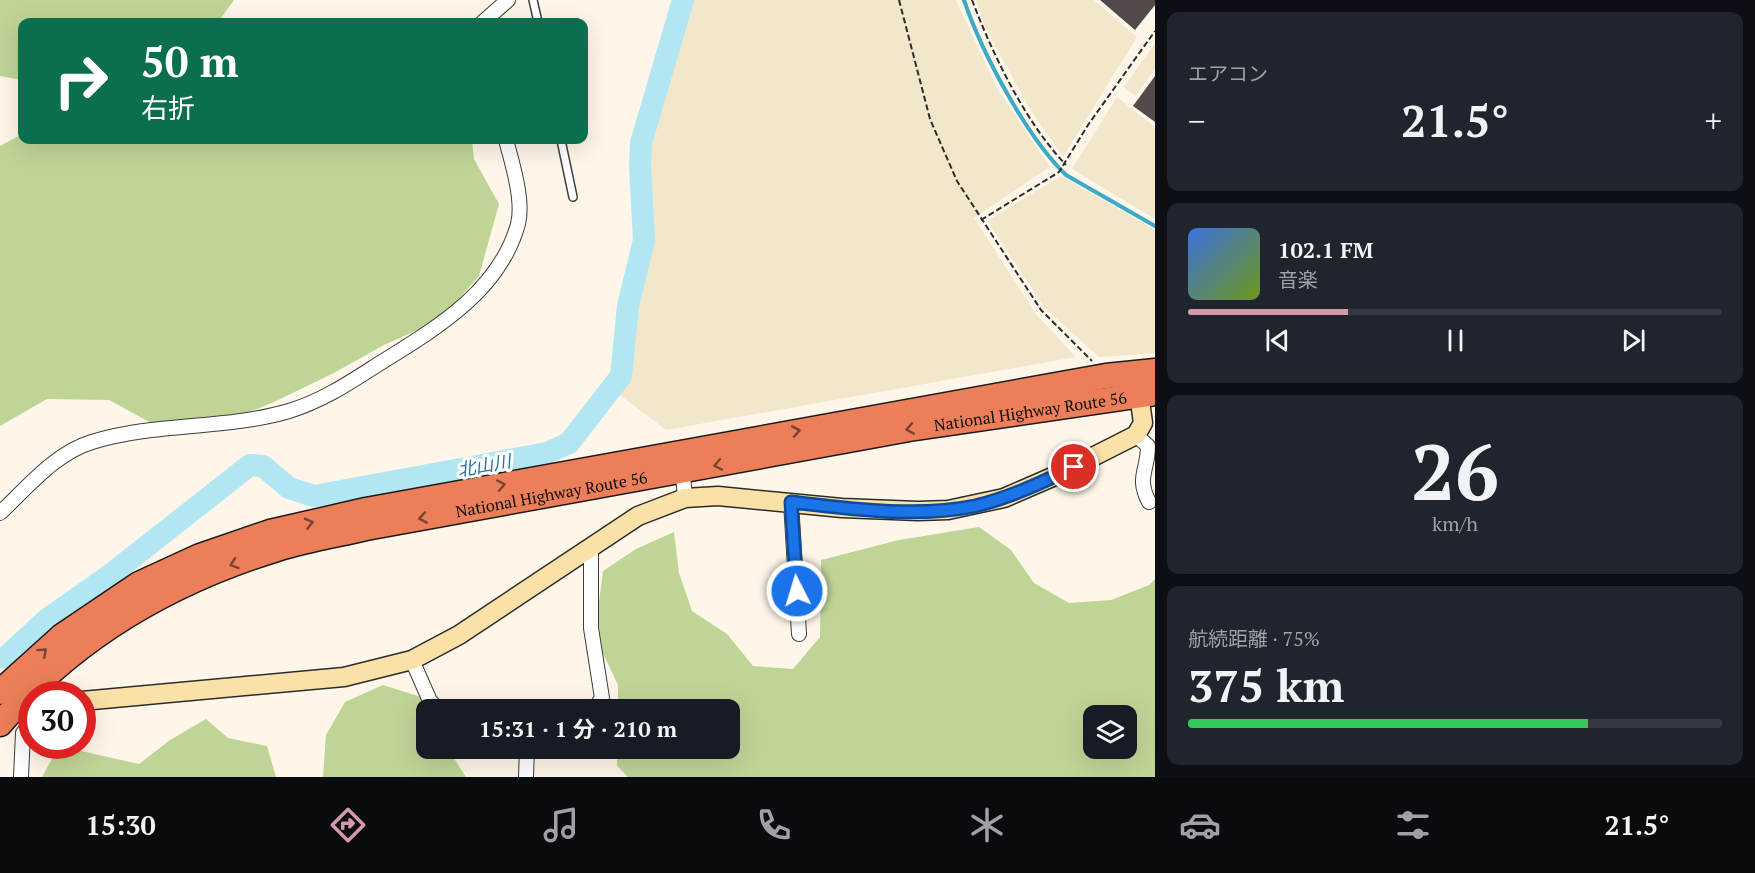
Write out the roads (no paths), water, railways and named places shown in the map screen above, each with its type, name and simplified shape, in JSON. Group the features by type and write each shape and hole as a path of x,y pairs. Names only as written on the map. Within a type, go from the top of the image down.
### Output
{"highway":[{"name":"National Highway Route 56","path":"681,461 1106,376 1155,371"},
{"name":"National Highway Route 56","path":"29,681 62,636 139,584 200,556 270,532 366,510 681,461 1147,394"},
{"name":"National Highway Route 56","path":"0,724 18,697"}],"street":[{"path":"488,18 508,0"},
{"path":"0,513 56,460 90,442 126,434 253,419 289,411 331,394 436,328 463,307 491,276 519,222 517,182 507,144"},
{"path":"1139,438 1147,394"},
{"path":"96,700 344,677 412,660 459,635 638,516 685,498 718,496 918,512 975,506 1004,498 1155,432"},
{"path":"1139,438 1148,446 1148,462 1142,475 1141,487 1149,502"},
{"path":"681,461 685,498"},
{"path":"791,502 799,634"},
{"path":"591,547 591,628 601,699"},
{"path":"412,660 429,699"},
{"path":"21,777 22,759"},
{"path":"526,777 527,759"}],"lane":[{"path":"533,0 537,18"},
{"path":"562,144 573,196"}],"waterway":[{"name":"北山川","path":"5,658 46,620 110,575 250,465 263,466 289,488 314,496 547,453 569,443 621,376 628,306 644,240 641,143 683,0"},
{"path":"964,0 982,44 1007,93 1051,158 1066,175 1155,226"}]}
